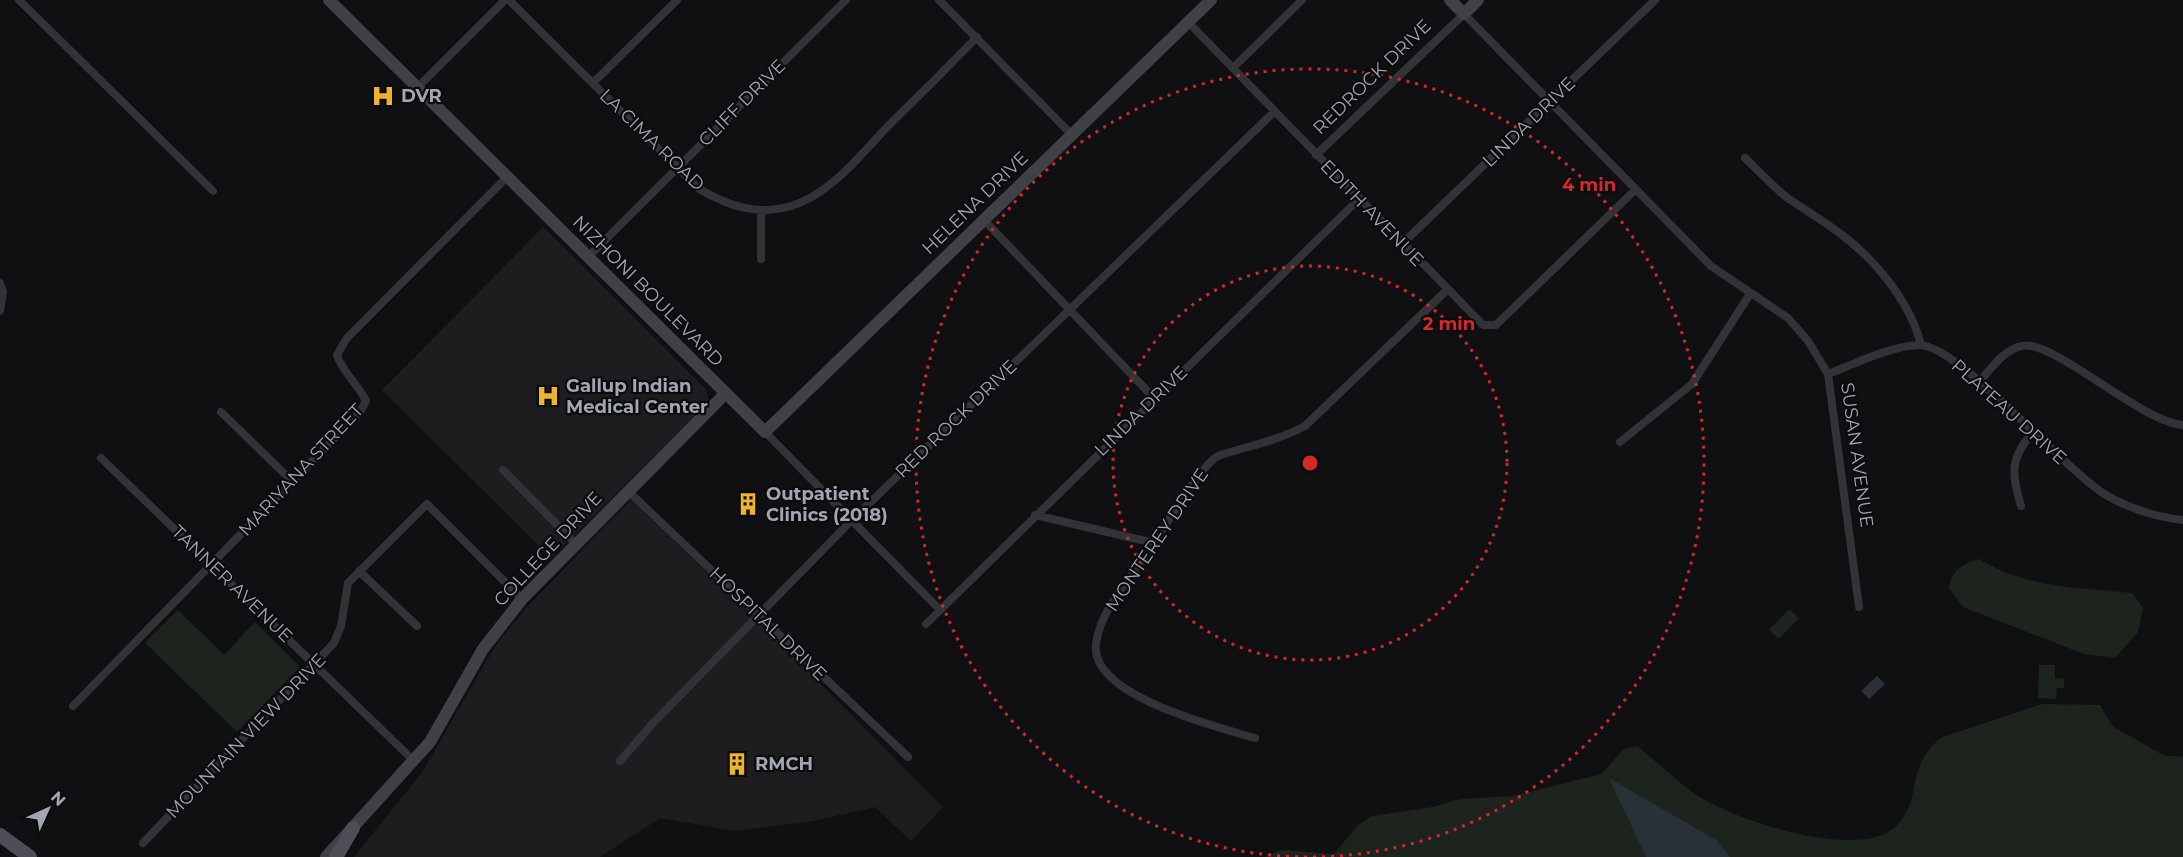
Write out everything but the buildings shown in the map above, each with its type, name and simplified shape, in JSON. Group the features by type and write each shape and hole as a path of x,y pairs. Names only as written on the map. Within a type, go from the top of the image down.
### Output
{"main road":[{"name":"NIZHONI BOULEVARD","path":"329,0 765,432"},
{"name":"HELENA DRIVE","path":"765,432 1211,0"},
{"name":"SUSAN AVENUE","path":"1450,0 1464,14"},
{"name":"REDROCK DRIVE","path":"1464,14 1478,0"},
{"name":"COLLEGE DRIVE","path":"326,857 414,761 434,734 483,649 522,599 726,393"},
{"path":"336,857 353,828"},
{"path":"0,836 30,857"}],"street":[{"path":"19,0 213,190"},
{"path":"418,87 507,0"},
{"name":"LA CIMA ROAD","path":"507,0 699,189 732,207 761,211 791,206 813,196 840,175 977,38"},
{"path":"593,83 677,0"},
{"name":"CLIFF DRIVE","path":"587,258 846,0"},
{"path":"939,0 1072,135"},
{"path":"1233,68 1302,0"},
{"name":"LINDA DRIVE","path":"1403,243 1655,0"},
{"name":"SUSAN AVENUE","path":"1464,14 1710,266 1788,318 1808,341 1828,374 1859,607"},
{"name":"REDROCK DRIVE","path":"1316,155 1464,14"},
{"name":"EDITH AVENUE","path":"1188,22 1483,325 1496,325 1635,190"},
{"name":"RED ROCK DRIVE","path":"620,761 654,722 851,521 1274,111"},
{"path":"1745,158 1787,197 1839,232 1867,256 1893,288 1917,329 1920,345 1878,355 1828,374"},
{"name":"MARIYANA STREET","path":"73,706 360,412 366,402 359,386 342,369 337,355 347,338 508,176"},
{"name":"LINDA DRIVE","path":"926,624 1359,199"},
{"path":"761,211 761,259"},
{"path":"984,220 1154,398"},
{"path":"0,283 3,292 0,311"},
{"name":"MONTEREY DRIVE","path":"1255,738 1179,715 1130,692 1112,680 1098,660 1095,647 1099,627 1154,543 1216,457 1286,436 1305,426 1447,290"},
{"path":"1620,442 1692,384 1750,294"},
{"name":"PLATEAU DRIVE","path":"1920,345 1948,358 1980,381 2083,478 2105,495 2159,517 2183,520"},
{"path":"1980,381 2005,353 2023,345 2044,349 2146,411 2183,425"},
{"path":"221,412 292,481"},
{"name":"NIZHONI BOULEVARD","path":"765,432 940,610"},
{"path":"2021,506 2016,488 2016,454 2033,432"},
{"name":"TANNER AVENUE","path":"101,458 414,761"},
{"path":"503,470 576,544"},
{"name":"HOSPITAL DRIVE","path":"628,491 908,757"},
{"name":"MOUNTAIN VIEW DRIVE","path":"143,843 334,643 341,626 348,583 427,504 522,599"},
{"path":"1035,515 1154,543"},
{"path":"360,571 417,626"}],"shaded area":[{"name":"Gallup Indian Medical Center","path":"543,227 706,389 709,402 551,558 382,390"},
{"path":"631,500 761,624 943,807 911,841 875,807 813,821 734,831 660,818 600,857 354,857 423,771 497,643 529,605"},
{"path":"1979,559 1997,569 2034,581 2072,588 2132,593 2143,608 2138,632 2115,658 2084,654 1963,607 1949,588 1950,582 1955,572"},
{"path":"1789,609 1799,618 1779,639 1769,630"},
{"path":"178,610 224,655 255,622 300,667 237,732 145,643"},
{"path":"2039,665 2055,665 2055,678 2064,679 2064,688 2057,688 2056,699 2038,698"},
{"path":"1877,676 1885,684 1869,699 1861,691"},
{"path":"2042,704 2100,705 2112,726 2163,755 2183,757 2183,857 1265,857 1281,850 1334,854 1357,826 1372,816 1433,807 1460,799 1514,796 1601,774 1624,749 1637,746 1705,800 1745,818 1798,834 1825,838 1851,840 1874,837 1892,830 1902,819 1909,808 1922,761 1942,737"},
{"path":"1609,778 1716,840 1730,857 1646,857"}],"place":[{"name":"DVR","path":"383,96"},
{"name":"Gallup Indian Medical Center","path":"548,396"},
{"name":"Outpatient Clinics (2018)","path":"748,504"},
{"name":"RMCH","path":"737,764"}]}
